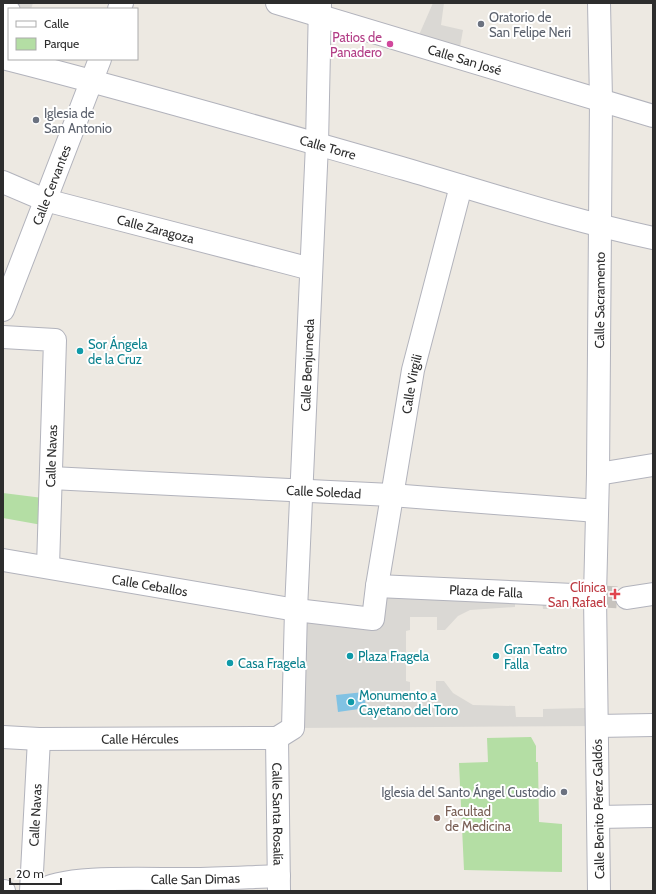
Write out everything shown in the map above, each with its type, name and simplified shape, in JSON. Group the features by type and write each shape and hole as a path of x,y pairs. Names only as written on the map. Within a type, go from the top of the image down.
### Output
{"street":[{"name":"Calle San José","path":"277,3 320,10 653,116"},
{"name":"Calle Sacramento","path":"595,596 598,474 602,100 599,3"},
{"name":"Calle Benjumeda","path":"285,733 296,610 303,490 317,144 320,10"},
{"path":"3,41 8,25"},
{"name":"Calle Torre","path":"11,60 91,80 317,144 600,227 653,238"},
{"name":"Calle Cervantes","path":"3,310 100,60"},
{"name":"Calle Zaragoza","path":"3,182 45,200 311,269"},
{"name":"Calle Virgili","path":"377,586 413,370 461,186"},
{"name":"Calle Navas","path":"3,337 55,340 48,567"},
{"path":"598,474 653,465"},
{"name":"Calle Soledad","path":"51,478 391,495 597,511"},
{"name":"Calle Ceballos","path":"3,560 296,610"},
{"path":"296,610 373,619 377,586"},
{"name":"Plaza de Falla","path":"377,586 595,596"},
{"path":"627,598 653,594"},
{"name":"Calle Benito Pérez Galdós","path":"595,596 599,891"},
{"path":"597,726 653,725"},
{"name":"Calle Hércules","path":"3,737 39,739 285,733"},
{"name":"Calle Santa Rosalía","path":"279,884 285,733"},
{"name":"Calle Navas","path":"31,891 39,739"},
{"path":"598,817 653,816"},
{"name":"Calle San Dimas","path":"41,891 56,885 86,880 192,885 279,884"}],"green space":[{"path":"3,493 43,498 42,525 3,518"},
{"path":"531,737 536,746 536,762 538,762 539,822 562,824 562,872 464,870 459,763 488,762 487,738"}],"shaded area":[{"path":"3,3 33,3 31,8 8,8 9,63 3,72"},
{"path":"433,3 444,3 441,25 463,30 459,52 415,44"},
{"name":"Plaza Fragela","path":"377,586 595,596 597,726 293,728 296,610 373,619","holes":["542,598 543,609 585,609 586,708 543,709 543,717 516,717 515,706 473,705 453,693 444,681 436,681 436,695 410,694 410,682 406,681 406,631 410,630 410,617 437,617 437,630 445,630 458,616 470,610 515,607 515,599"]}],"water":[{"path":"364,692 366,708 338,712 336,695"}],"tunnel":[{"path":"595,596 627,598"}],"place":[{"name":"Oratorio de San Felipe Neri","path":"481,24"},
{"name":"Patios de Panadero","path":"390,44"},
{"name":"Iglesia de San Antonio","path":"36,120"},
{"name":"Sor Ángela de la Cruz","path":"80,351"},
{"name":"Clínica San Rafael","path":"615,594"},
{"name":"Plaza Fragela","path":"350,656"},
{"name":"Gran Teatro Falla","path":"496,656"},
{"name":"Casa Fragela","path":"230,663"},
{"name":"Monumento a Cayetano del Toro","path":"351,702"},
{"name":"Iglesia del Santo Ángel Custodio","path":"564,792"},
{"name":"Facultad de Medicina","path":"437,818"}]}
